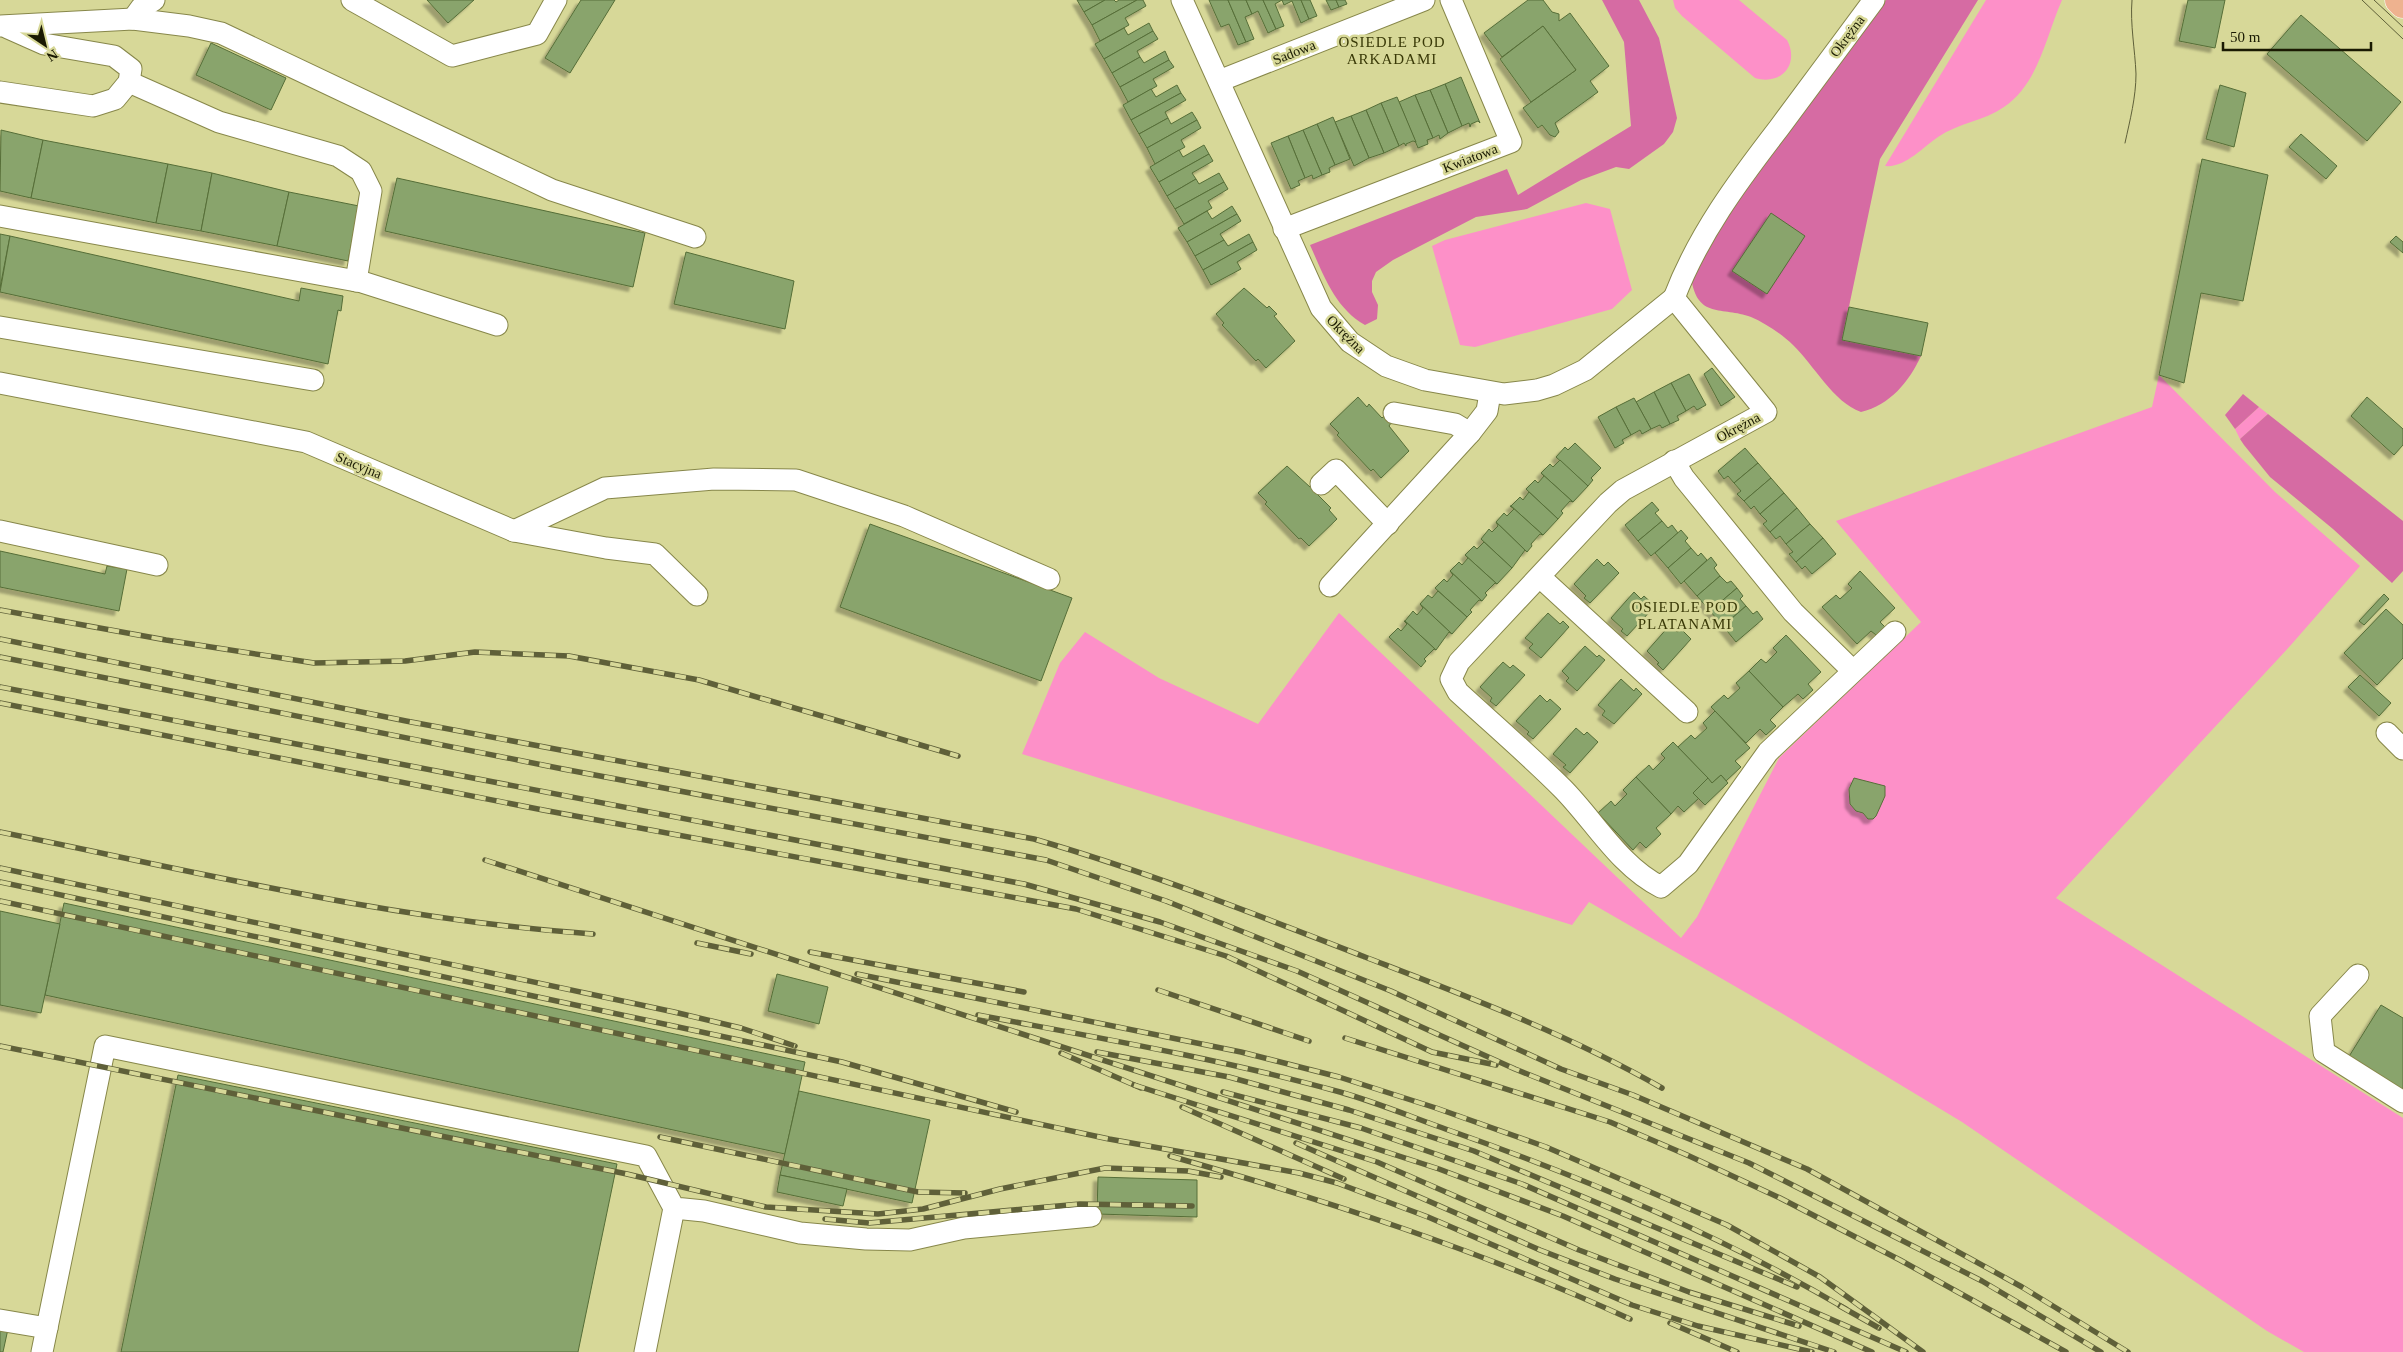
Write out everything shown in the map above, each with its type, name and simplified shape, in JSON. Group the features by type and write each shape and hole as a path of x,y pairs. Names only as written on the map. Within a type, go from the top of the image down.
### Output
{"main road":[{"path":"2399,0 2403,4"}],"street":[{"path":"133,19 141,8 154,0"},
{"path":"352,0 452,56 537,34 556,0"},
{"name":"Okrężna","path":"1182,0 1321,308 1337,329 1358,349 1386,366 1411,376 1490,393 1520,393 1538,390 1585,370 1674,298 1686,267 1703,235 1748,169 1874,0"},
{"name":"Sadowa","path":"1219,81 1424,0"},
{"name":"Kwiatowa","path":"1284,228 1511,142 1451,0"},
{"path":"2,26 133,19 189,26 221,33 552,190 695,238"},
{"path":"0,92 93,106 115,99 129,82 131,69 114,56 44,44 2,26"},
{"path":"129,82 219,122 338,156 361,171 370,191 356,281"},
{"path":"0,216 356,281 497,325"},
{"name":"Okrężna","path":"1674,298 1766,412 1623,490 1608,503 1459,662 1451,679 1458,692 1563,789 1600,833 1632,866 1650,882 1661,887 1688,864 1768,752 1852,671"},
{"path":"0,327 313,380"},
{"name":"Stacyjna","path":"0,383 306,442 514,531 655,554 697,595"},
{"path":"1330,586 1470,433 1488,411 1490,393"},
{"path":"1394,413 1455,424 1470,433"},
{"path":"1674,461 1684,478 1793,612 1852,671 1895,632"},
{"path":"1320,484 1336,470 1388,524"},
{"path":"514,531 605,488 714,479 796,480 904,516 1049,579"},
{"path":"0,531 157,565"},
{"path":"1540,577 1687,712"},
{"path":"2387,734 2403,749"},
{"path":"2358,975 2320,1016 2324,1052 2403,1102"},
{"path":"42,1352 106,1046 646,1156 674,1208 645,1352"},
{"path":"674,1208 704,1211 800,1233 866,1240 910,1240 964,1228 1091,1216"},
{"path":"0,1320 47,1328"}],"shaded area":[{"path":"1602,0 1639,0 1659,38 1677,118 1673,132 1664,144 1629,169 1616,167 1581,180 1527,209 1476,217 1393,260 1376,272 1372,281 1372,292 1378,305 1377,319 1365,325 1355,318 1338,300 1320,268 1310,245 1507,169 1518,195 1631,126 1624,42"},
{"path":"1673,0 1739,0 1787,40 1791,57 1786,71 1773,79 1755,78 1682,16 1675,8"},
{"path":"1886,0 1978,0 1880,159 1842,340 1921,356 1911,375 1890,398 1871,409 1861,412 1851,407 1833,392 1801,353 1773,329 1751,317 1705,306 1694,291 1691,277 1738,199"},
{"path":"1986,0 2062,0 2034,72 2016,97 2004,107 1980,119 1946,132 1900,164 1885,166"},
{"path":"1586,203 1610,209 1632,290 1612,309 1475,347 1460,345 1432,246 1445,240"},
{"path":"2159,375 2275,492 2360,566 2290,646 2056,898 2403,1118 2403,1352 2304,1352 2267,1331 1962,1122 1783,1014 1589,902 1572,925 1022,754 1060,663 1085,632 1159,678 1258,724 1339,613 1681,938 1697,917 1779,758 1921,622 1836,521 2152,407"},
{"path":"2243,394 2259,407 2235,429 2225,415"},
{"path":"2259,407 2268,414 2240,439 2235,429"},
{"path":"2268,414 2403,521 2403,571 2392,583 2333,529 2270,477 2244,445 2240,439"}],"building":[{"path":"427,0 474,0 448,23"},
{"path":"581,0 615,0 570,73 545,58"},
{"path":"1077,0 1105,0 1084,12"},
{"path":"1105,0 1114,0 1116,2 1119,0 1137,0 1092,25 1084,12"},
{"path":"1137,0 1143,0 1146,6 1125,18 1129,25 1100,41 1092,25"},
{"path":"1209,0 1228,0 1246,42 1238,45 1229,24 1221,27"},
{"path":"1228,0 1246,0 1252,14 1245,17 1254,39 1246,42"},
{"path":"1246,0 1263,0 1276,29 1268,33 1258,11 1252,14"},
{"path":"1263,0 1282,0 1275,4 1284,26 1276,29"},
{"path":"1282,0 1301,0 1309,19 1301,23 1292,1 1284,5"},
{"path":"1301,0 1310,0 1317,16 1309,19"},
{"path":"1326,0 1336,0 1339,7 1331,10"},
{"path":"1336,0 1345,0 1347,4 1339,7"},
{"path":"1528,0 1543,0 1552,12 1559,14 1559,21 1570,13 1609,66 1590,81 1598,92 1555,123 1559,132 1555,137 1550,135 1542,125 1538,128 1523,108 1576,70 1543,26 1502,57 1484,33"},
{"path":"2188,0 2225,0 2215,48 2179,41"},
{"path":"2301,15 2401,102 2367,141 2267,54"},
{"path":"1149,23 1153,31 1104,59 1095,44 1124,28 1128,35"},
{"path":"1543,26 1576,70 1531,102 1500,59"},
{"path":"1153,31 1158,39 1137,51 1140,57 1112,73 1104,59"},
{"path":"211,43 286,78 271,110 196,75"},
{"path":"1165,51 1169,60 1120,87 1112,73 1140,57 1144,63"},
{"path":"1169,60 1174,67 1153,79 1157,86 1128,102 1120,87"},
{"path":"1461,77 1480,123 1478,121 1471,124 1470,127 1469,123 1462,126 1445,84"},
{"path":"1445,84 1462,126 1448,133 1430,90"},
{"path":"1177,85 1181,93 1131,120 1123,105 1151,89 1156,97"},
{"path":"2220,85 2246,93 2234,147 2206,139"},
{"path":"1430,90 1448,133 1440,139 1439,135 1433,138 1415,95"},
{"path":"1181,93 1186,100 1165,112 1168,118 1139,134 1131,120"},
{"path":"1415,95 1433,138 1427,140 1428,144 1418,148 1399,102"},
{"path":"1397,97 1416,142 1413,141 1406,144 1406,146 1404,143 1399,146 1381,103"},
{"path":"1381,103 1399,146 1384,153 1366,110"},
{"path":"1366,110 1384,153 1369,158 1351,116"},
{"path":"1192,112 1197,120 1147,148 1139,134 1168,118 1171,124"},
{"path":"1351,116 1369,158 1354,166 1335,122"},
{"path":"1333,117 1350,159 1335,165 1317,124"},
{"path":"1197,120 1201,128 1181,140 1185,147 1155,164 1147,148"},
{"path":"1317,124 1335,165 1329,168 1330,172 1322,175 1303,130"},
{"path":"1,130 43,140 31,198 0,191"},
{"path":"1303,130 1322,175 1313,179 1312,175 1305,178 1288,136"},
{"path":"2301,134 2337,166 2326,179 2289,147"},
{"path":"1288,136 1305,178 1298,181 1300,185 1291,189 1271,143"},
{"path":"43,140 168,164 156,223 31,198"},
{"path":"1204,145 1209,154 1159,182 1150,167 1179,150 1183,157"},
{"path":"1209,154 1213,161 1192,173 1196,179 1167,196 1159,182"},
{"path":"2202,159 2268,175 2243,301 2201,293 2184,383 2159,375"},
{"path":"168,164 212,173 201,231 156,223"},
{"path":"212,173 289,192 277,246 201,231"},
{"path":"1219,173 1224,182 1175,209 1167,196 1196,179 1199,184"},
{"path":"397,178 645,233 633,287 385,231"},
{"path":"1224,182 1228,189 1208,201 1212,208 1184,224 1175,209"},
{"path":"289,192 359,206 348,261 277,246"},
{"path":"1232,206 1237,214 1187,242 1178,228 1207,211 1212,219"},
{"path":"1771,213 1805,236 1767,294 1732,271"},
{"path":"1237,214 1241,221 1220,234 1224,240 1195,256 1187,242"},
{"path":"0,234 10,236 0,288"},
{"path":"1249,234 1253,242 1203,270 1195,256 1224,240 1228,246"},
{"path":"10,236 299,301 301,288 343,296 341,311 338,310 328,364 0,292"},
{"path":"2396,236 2403,242 2403,253 2390,242"},
{"path":"1253,242 1257,250 1237,262 1241,269 1211,285 1203,270"},
{"path":"686,252 794,281 785,329 674,304"},
{"path":"1244,288 1277,314 1274,316 1295,341 1266,368 1258,359 1256,361 1222,325 1224,323 1216,314"},
{"path":"1849,307 1928,323 1921,356 1842,340"},
{"path":"1712,368 1735,397 1721,406 1704,374"},
{"path":"1689,374 1706,405 1697,410 1694,406 1686,411 1671,383"},
{"path":"1671,383 1686,411 1677,416 1679,420 1670,424 1654,392"},
{"path":"1654,392 1670,424 1662,428 1660,425 1651,429 1636,402"},
{"path":"1358,397 1367,407 1369,404 1382,418 1384,416 1391,423 1389,426 1409,451 1381,478 1373,469 1371,471 1337,435 1339,433 1330,424"},
{"path":"2367,397 2403,429 2403,445 2394,455 2351,416"},
{"path":"1634,398 1651,429 1642,434 1640,430 1631,435 1616,407"},
{"path":"1616,407 1631,435 1622,440 1624,443 1615,448 1598,417"},
{"path":"1575,443 1601,468 1591,478 1593,480 1588,486 1556,457 1565,447 1568,450"},
{"path":"1745,448 1758,463 1734,483 1728,476 1724,479 1718,471"},
{"path":"1560,460 1588,486 1573,502 1541,473 1550,464 1553,467"},
{"path":"1758,463 1771,478 1744,501 1737,494 1741,491 1734,483"},
{"path":"1287,466 1310,487 1312,484 1320,492 1317,494 1331,508 1329,510 1337,519 1309,546 1301,538 1299,539 1265,504 1267,502 1258,493"},
{"path":"1541,473 1573,502 1570,501 1561,511 1563,513 1558,519 1526,489 1535,480 1538,483 1544,476"},
{"path":"1771,478 1784,493 1760,514 1754,506 1751,509 1744,501"},
{"path":"1529,492 1558,519 1543,535 1511,506 1520,497 1523,500"},
{"path":"1784,493 1797,508 1770,532 1763,524 1767,521 1760,514"},
{"path":"1652,502 1659,510 1655,513 1662,521 1638,541 1625,525"},
{"path":"1511,506 1543,535 1540,534 1527,552 1496,522 1504,513 1507,516 1514,509"},
{"path":"1797,508 1810,524 1786,544 1780,536 1776,539 1770,532"},
{"path":"1662,521 1668,528 1672,525 1678,533 1651,556 1638,541"},
{"path":"1496,522 1525,550 1512,568 1481,539 1489,529 1492,532 1498,526"},
{"path":"870,524 1072,598 1041,681 840,607"},
{"path":"1810,524 1823,538 1796,562 1789,554 1793,552 1786,544"},
{"path":"1681,530 1688,538 1685,541 1691,548 1668,568 1655,553"},
{"path":"1823,538 1836,554 1812,574 1805,566 1802,569 1796,562"},
{"path":"1484,542 1512,568 1497,584 1465,555 1474,546 1477,549"},
{"path":"1691,548 1698,556 1701,553 1707,560 1681,584 1668,568"},
{"path":"0,551 105,574 107,566 127,569 119,611 0,587"},
{"path":"1465,555 1497,584 1495,583 1485,593 1487,595 1482,601 1450,571 1459,562 1462,565 1468,558"},
{"path":"1711,557 1717,565 1714,568 1720,576 1697,596 1684,581"},
{"path":"1597,559 1604,566 1608,562 1619,573 1590,603 1574,584"},
{"path":"1450,571 1482,601 1479,600 1470,610 1472,612 1467,617 1435,588 1444,579 1447,582 1453,575"},
{"path":"1860,571 1895,608 1880,622 1885,627 1876,635 1871,631 1857,644 1822,607 1836,595 1840,599 1852,588 1848,584"},
{"path":"1720,576 1727,583 1731,581 1737,588 1710,611 1697,596"},
{"path":"1737,588 1743,596 1740,599 1746,606 1723,626 1710,611"},
{"path":"1438,591 1467,617 1452,634 1420,604 1428,595 1432,598"},
{"path":"1634,592 1641,599 1644,596 1655,606 1627,636 1621,631 1623,629 1611,618"},
{"path":"2384,594 2389,599 2364,625 2359,621"},
{"path":"1420,604 1452,634 1449,632 1436,650 1405,621 1413,611 1417,615 1423,608"},
{"path":"1746,606 1753,614 1757,611 1763,619 1736,642 1723,626"},
{"path":"2386,609 2403,625 2403,658 2377,685 2344,653"},
{"path":"1548,613 1560,624 1563,621 1569,627 1541,658 1529,648 1533,644 1525,638"},
{"path":"1404,621 1436,650 1434,649 1424,659 1426,661 1421,667 1389,637 1398,628 1401,631 1407,624"},
{"path":"1670,625 1677,632 1681,629 1691,639 1663,670 1647,651"},
{"path":"1786,635 1821,672 1808,684 1813,690 1803,699 1798,694 1783,707 1749,671 1761,659 1766,663 1777,652 1773,648"},
{"path":"1585,646 1597,657 1599,655 1605,660 1577,691 1566,681 1569,678 1562,671"},
{"path":"1503,662 1510,668 1513,665 1525,675 1496,706 1490,701 1492,698 1480,687"},
{"path":"1749,671 1783,707 1770,720 1776,726 1766,735 1760,729 1746,743 1711,707 1724,695 1728,699 1740,688 1736,683"},
{"path":"2360,675 2391,703 2379,716 2348,687"},
{"path":"1621,679 1634,691 1636,688 1642,694 1614,724 1602,715 1605,711 1598,705"},
{"path":"1540,695 1547,702 1550,699 1561,709 1533,739 1527,734 1529,732 1516,721"},
{"path":"1715,711 1750,748 1735,761 1741,767 1726,781 1721,775 1712,783 1678,747 1691,735 1695,739 1707,728 1703,723"},
{"path":"1576,728 1584,735 1587,732 1598,742 1570,773 1563,767 1566,765 1553,754"},
{"path":"1673,742 1708,778 1693,793 1699,798 1684,812 1678,806 1671,814 1636,777 1649,765 1653,770 1665,758 1661,754"},
{"path":"1721,775 1728,783 1705,805 1693,793 1708,778 1712,783"},
{"path":"1636,777 1671,814 1656,828 1661,834 1646,848 1640,842 1633,850 1598,813 1611,801 1615,806 1627,794 1623,790"},
{"path":"1854,778 1885,786 1885,796 1873,819 1868,819 1863,813 1856,811 1850,804 1849,789"},
{"path":"64,903 805,1062 785,1154 45,995"},
{"path":"0,911 60,924 41,1013 0,1005"},
{"path":"777,974 828,987 819,1024 768,1011"},
{"path":"2381,1005 2403,1018 2403,1093 2348,1058"},
{"path":"178,1075 617,1164 578,1352 121,1352"},
{"path":"799,1091 930,1120 912,1203 780,1175"},
{"path":"780,1175 847,1189 843,1206 777,1192"},
{"path":"1098,1177 1197,1180 1197,1217 1097,1214"},
{"path":"0,1328 8,1329 3,1352 0,1352"}],"tram line":[{"path":"2125,143 2136,83 2132,0"},
{"path":"2362,0 2403,39"},
{"path":"2374,0 2403,27"}],"railway":[{"path":"0,610 166,640 314,663 405,661 475,652 569,656 699,680 958,756"},
{"path":"0,639 406,721 1034,839 1118,865 1201,894 1441,986 1590,1050 1662,1088"},
{"path":"0,657 563,769 1046,860 1166,901 1391,991 1561,1069 1633,1095 1807,1169 2022,1287 2128,1352"},
{"path":"0,687 1024,884 1160,922 1297,971 1515,1069 1749,1163 1982,1281 2101,1352"},
{"path":"0,703 543,810 1076,909 1226,956 1432,1052 1496,1065"},
{"path":"0,832 295,893 369,906 443,918 593,934"},
{"path":"485,860 1439,1169 1563,1216 1872,1352"},
{"path":"0,868 674,1012 741,1028 795,1046"},
{"path":"0,882 842,1062 1016,1112"},
{"path":"0,901 1109,1139 1299,1173 1337,1183 1428,1217 1632,1305 1698,1326 1812,1352"},
{"path":"697,943 751,954"},
{"path":"810,952 1024,992"},
{"path":"857,974 1241,1052 1339,1077 1436,1108 1546,1147 1727,1225 1820,1277 1923,1352"},
{"path":"1158,990 1309,1041"},
{"path":"978,1015 1205,1059 1295,1080 1369,1101 1505,1150 1654,1211 1752,1257 1846,1309"},
{"path":"1345,1038 1610,1122 1687,1155 1780,1198 1900,1260 2066,1352"},
{"path":"0,1046 627,1174 766,1207 878,1214 923,1209 1000,1189 1105,1168 1188,1171 1221,1177"},
{"path":"1097,1052 1229,1077 1349,1110 1474,1151 1797,1287"},
{"path":"1061,1053 1141,1088"},
{"path":"1134,1085 1377,1162 1579,1250 1689,1292 1799,1326"},
{"path":"1223,1092 1361,1128 1522,1184 1906,1352"},
{"path":"1182,1107 1344,1179"},
{"path":"660,1137 918,1192 965,1193"},
{"path":"1296,1143 1540,1250 1615,1279 1834,1352"},
{"path":"1170,1156 1403,1228 1517,1271 1630,1319"},
{"path":"825,1219 869,1223 1080,1204 1192,1206"},
{"path":"1840,1306 1879,1328"},
{"path":"1670,1323 1737,1352"}],"district":[{"name":"OSIEDLE POD ARKADAMI","path":"1392,50"},
{"name":"OSIEDLE POD PLATANAMI","path":"1685,616"}]}
